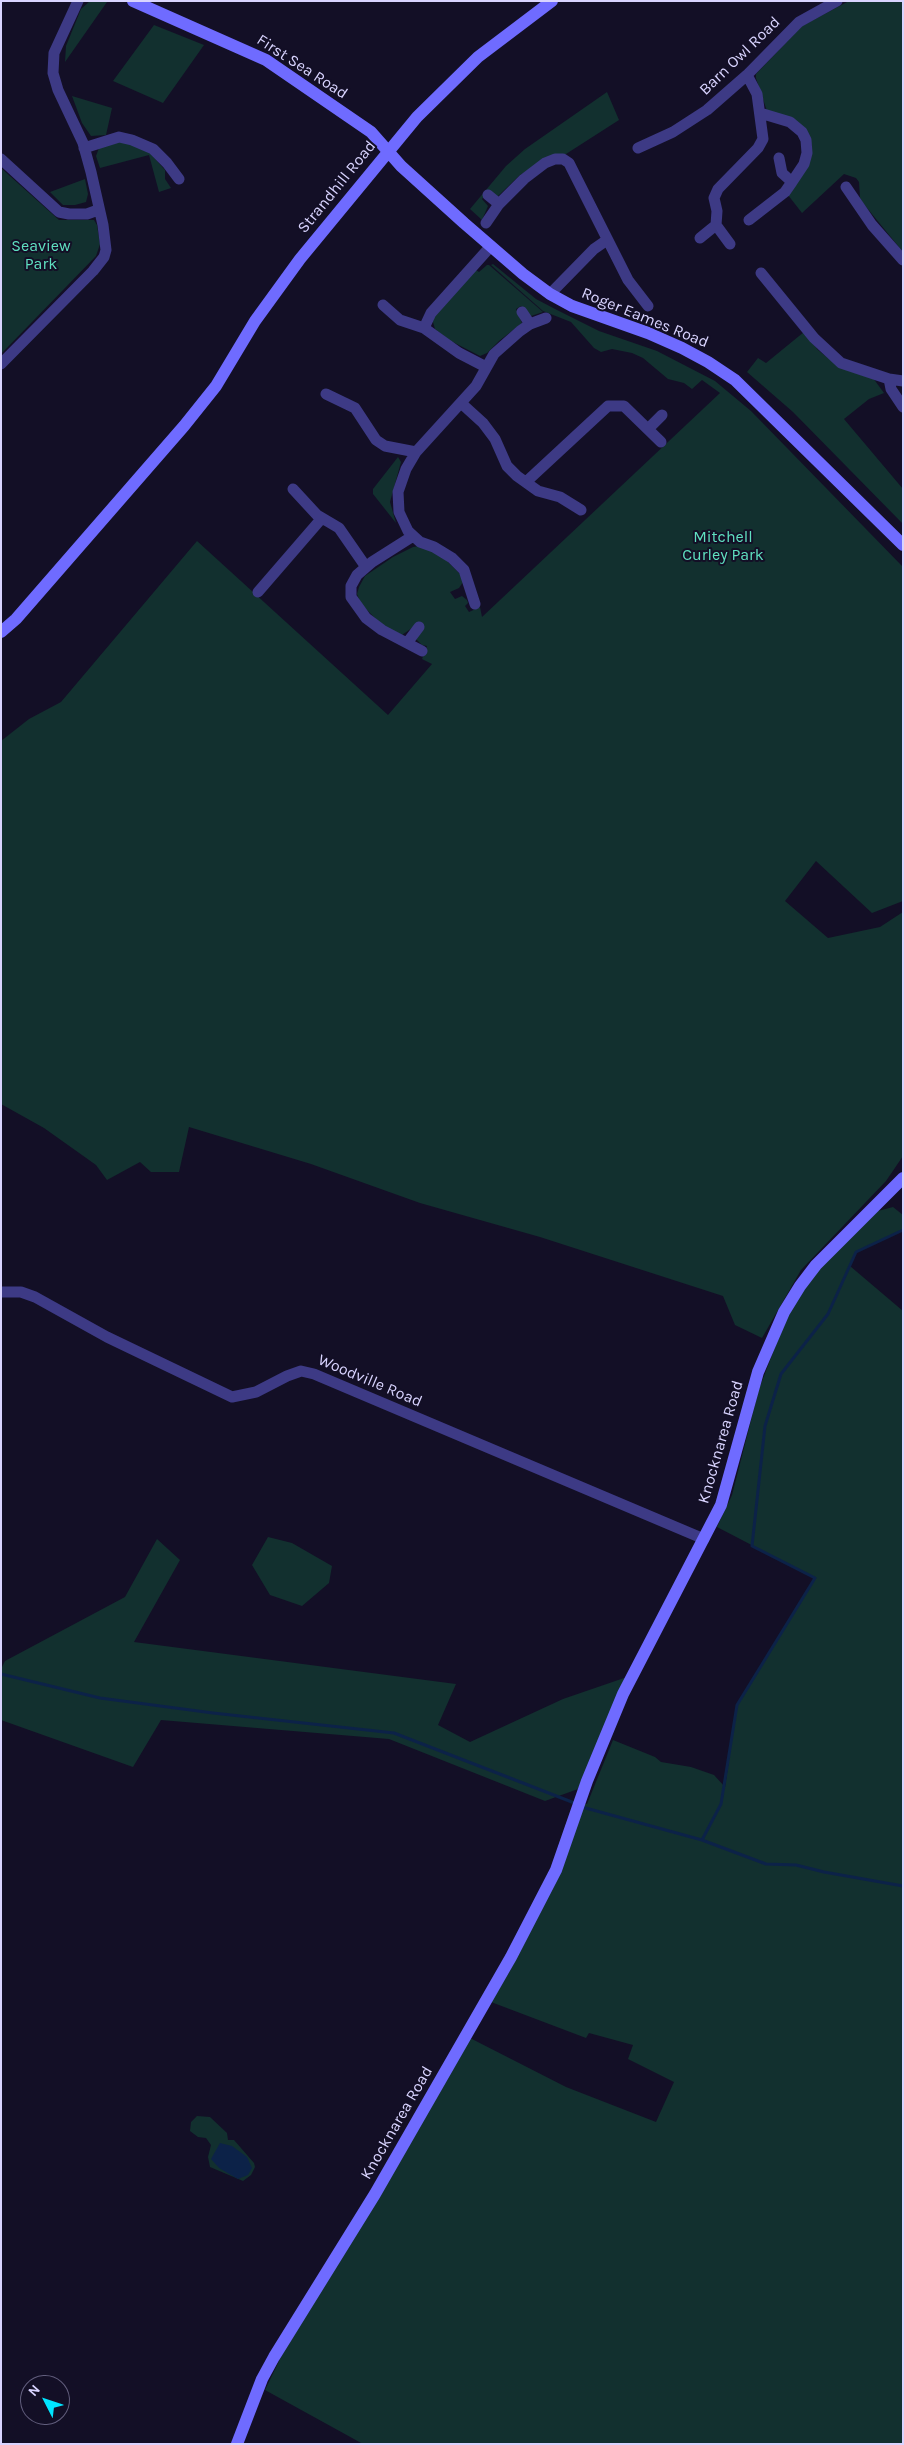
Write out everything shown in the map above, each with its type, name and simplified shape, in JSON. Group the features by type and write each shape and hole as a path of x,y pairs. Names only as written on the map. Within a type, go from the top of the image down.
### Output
{"street":[{"path":"1,364 104,257 106,250 104,224 98,210 84,148 58,90 53,73 54,52 78,1"},
{"name":"Strandhill Road","path":"1,632 28,604 184,426 216,386 276,291 388,151 456,76 507,34 552,1"},
{"name":"Barn Owl Road","path":"638,148 673,132 707,110 747,75 800,22 837,1"},
{"name":"First Sea Road","path":"140,2 266,60 371,132 388,151"},
{"path":"700,238 716,225 718,211 714,198 718,189 758,148 763,140 757,94 747,75"},
{"path":"749,220 785,192 804,164 807,153 806,140 802,132 790,122 760,113"},
{"path":"84,148 119,137 132,140 153,149 167,163 179,180"},
{"name":"Roger Eames Road","path":"388,151 401,166 491,246 523,274 550,294 572,306 648,333 682,348 735,380 903,545"},
{"path":"779,158 782,173 792,182"},
{"path":"1,159 59,212 87,214 98,210"},
{"path":"486,223 499,204 524,179 545,163 554,159 563,159 569,163 628,280 648,306"},
{"path":"846,187 872,225 903,260"},
{"path":"488,195 499,204"},
{"path":"716,225 730,244"},
{"path":"550,294 594,249 607,240"},
{"path":"424,328 431,313 491,246"},
{"path":"761,273 814,338 841,363 903,381"},
{"path":"383,305 400,320 424,328 459,353 486,367"},
{"path":"522,312 530,324"},
{"path":"475,604 464,570 452,558 413,536 399,512 398,492 406,469 416,452 476,386 494,354 530,324 546,318"},
{"path":"889,378 890,389 903,407"},
{"path":"326,394 355,408 376,440 385,446 416,452"},
{"path":"461,402 483,423 495,438 507,466 538,491 560,497 581,510"},
{"path":"526,482 608,406 624,406 660,442"},
{"path":"648,429 662,415"},
{"path":"292,489 322,518 338,528 366,567"},
{"path":"258,592 322,518"},
{"path":"413,536 357,575 351,586 351,597 366,618 382,630 422,651"},
{"path":"260,571 269,579"},
{"path":"459,594 471,591"},
{"path":"407,643 419,627"},
{"path":"899,1183 903,1199"},
{"name":"Knocknarea Road","path":"237,2444 262,2379 274,2357 375,2194 534,1914 556,1870 582,1796 624,1694 704,1539 725,1493 756,1380 784,1312 816,1265 899,1183"},
{"name":"Woodville Road","path":"1,1292 21,1292 35,1297 106,1337 232,1397 256,1392 301,1371 314,1374 704,1539"}],"green space":[{"path":"90,1 107,2 65,62 66,46 81,9"},
{"path":"849,1 903,1 903,252 863,203 860,198 859,182 856,178 844,174 802,213 788,195 812,145 767,111 756,78 756,74 802,26"},
{"path":"154,25 204,45 163,103 113,81"},
{"path":"607,92 619,120 566,154 556,154 520,175 497,197 487,193 482,199 488,206 482,220 470,209 506,166 525,149"},
{"path":"72,96 112,108 106,135 91,136 82,123"},
{"path":"119,142 131,144 149,152 165,170 165,179 171,188 159,192 149,155 100,168 96,156 99,148"},
{"name":"Seaview Park","path":"1,168 59,220 94,220 97,225 100,244 96,256 1,354"},
{"path":"85,179 88,194 86,202 75,205 63,205 50,192"},
{"name":"Mitchell Curley Park","path":"493,264 536,299 599,331 657,351 715,381 751,411 903,567 903,901 872,913 816,861 785,901 828,938 880,927 903,912 903,1156 886,1181 801,1270 762,1338 735,1325 723,1296 540,1237 420,1203 311,1164 189,1127 179,1172 151,1172 140,1162 107,1180 96,1165 44,1128 1,1104 1,741 29,719 61,702 197,541 388,715 432,664 422,659 427,646 422,645 416,639 416,625 402,635 382,625 361,604 357,594 365,576 393,557 413,547 420,546 442,556 465,579 459,588 450,592 455,599 462,596 467,600 468,603 465,606 469,612 480,607 482,617 720,393 702,380 692,389 684,383 668,379 643,358 632,353 612,349 601,352 594,348 571,322 543,311 491,265"},
{"path":"487,265 543,312 531,316 521,306 516,309 522,323 487,353 480,356 449,340 435,329 433,322 434,316 476,270 479,272"},
{"path":"804,332 818,350 839,367 873,378 884,393 869,399 844,419 903,489 903,524 793,412 747,372 758,358 766,363"},
{"path":"398,457 401,462 390,502 396,523 373,494 373,489"},
{"path":"893,1207 903,1215 903,1230 856,1252 850,1266 903,1311 903,2444 363,2444 265,2390 281,2357 470,2038 566,2087 656,2122 674,2082 628,2059 633,2045 589,2033 586,2038 491,2002 510,1971 540,1911 584,1804 587,1804 613,1740 655,1757 661,1762 691,1767 714,1775 725,1787 737,1705 815,1578 717,1527 732,1495 759,1389 784,1324 795,1302 820,1267 878,1211"},
{"path":"268,1537 292,1543 332,1566 329,1583 302,1606 270,1595 252,1565"},
{"path":"157,1539 180,1560 134,1642 456,1684 438,1725 470,1742 563,1699 627,1677 578,1789 545,1801 389,1739 161,1720 133,1767 1,1720 1,1669 5,1661 125,1597"},
{"path":"197,2116 210,2117 227,2133 228,2140 234,2140 254,2163 255,2167 251,2175 243,2181 210,2167 208,2157 211,2145 206,2138 198,2137 190,2131 191,2122"}],"water":[{"path":"220,2143 232,2146 247,2157 252,2168 248,2175 238,2179 219,2168 211,2159"}],"waterway":[{"path":"702,1840 721,1804 737,1705 815,1578 752,1546 765,1426 781,1374 828,1314 856,1252 903,1230"},
{"path":"1,1674 100,1698 213,1713 394,1733 577,1804"},
{"path":"582,1807 702,1840 766,1864 796,1865 903,1886"}]}
